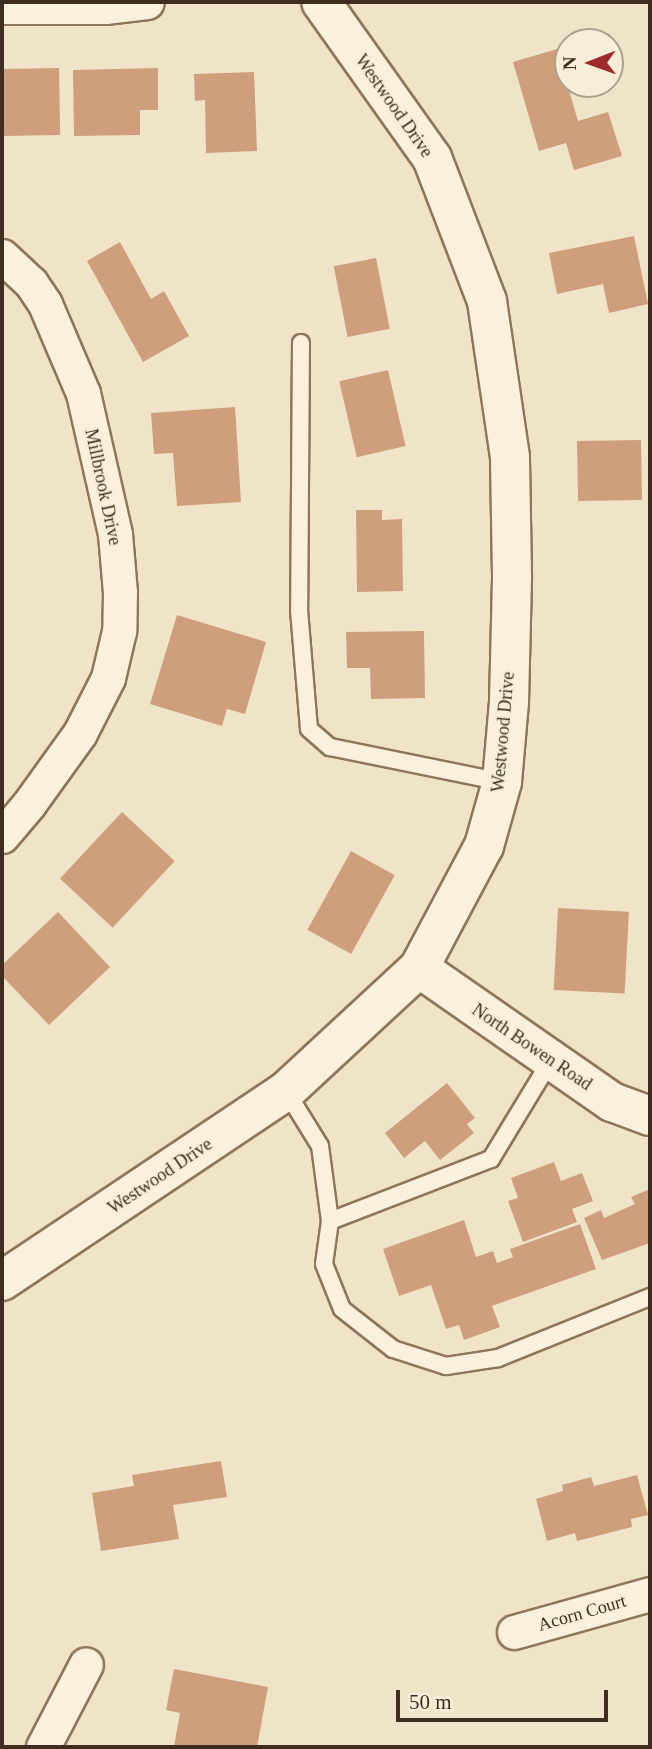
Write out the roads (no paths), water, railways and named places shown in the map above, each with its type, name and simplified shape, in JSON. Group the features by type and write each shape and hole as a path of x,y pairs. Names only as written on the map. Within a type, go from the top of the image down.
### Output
{"street":[{"path":"2,7 105,7 147,2"},
{"name":"Westwood Drive","path":"2,1281 286,1091 419,968 484,846 502,782 509,702 512,575 510,457 487,302 432,158 321,2"},
{"name":"Millbrook Drive","path":"2,256 32,283 45,304 83,393 116,534 120,592 119,631 108,678 80,733 29,804 2,836"},
{"name":"North Bowen Road","path":"419,968 612,1102 650,1116"},
{"name":"Acorn Court","path":"514,1632 650,1594"},
{"path":"43,1747 86,1664"}],"lane":[{"path":"301,343 299,610 309,729 330,747 502,782"},
{"path":"330,1221 491,1160 551,1060"},
{"path":"286,1091 320,1146 330,1221 324,1264 341,1309 393,1349 446,1366 498,1358 650,1297"}]}
